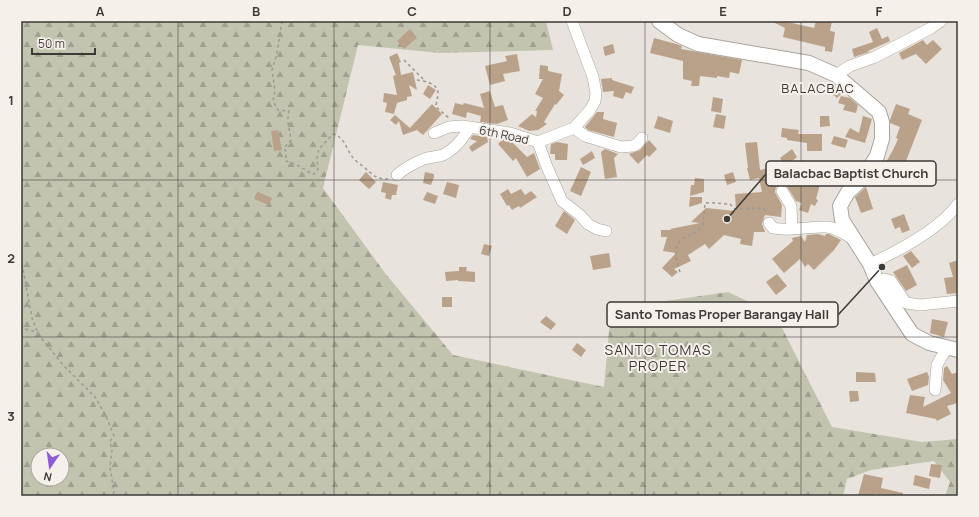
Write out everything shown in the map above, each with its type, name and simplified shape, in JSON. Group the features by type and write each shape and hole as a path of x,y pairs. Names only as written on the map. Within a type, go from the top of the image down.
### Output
{"main road":[{"path":"658,21 678,35 698,44 809,63 836,75 879,112 882,122 882,139 877,156 862,178 848,192 840,206 842,220 856,240 878,281 912,334 929,343 952,349"}],"street":[{"name":"6th Road","path":"434,133 449,127 466,127 510,133 538,142 574,128 590,110 595,101 596,93 593,77 572,21"},
{"path":"836,75 850,66 875,57 931,28 941,21"},
{"path":"397,175 405,168 424,159 444,154 451,150 466,134 466,127"},
{"path":"574,128 584,136 621,147 628,148 633,146 642,138"},
{"path":"538,142 562,201 580,215 588,224 597,229 606,231"},
{"path":"782,191 791,206 792,228"},
{"path":"870,264 892,253 928,231 951,214 958,204"},
{"path":"769,223 773,228 827,227 844,233 856,240"},
{"path":"878,281 884,279 891,281 906,303 920,305 958,301"},
{"path":"935,390 937,365 952,349"}],"path":[{"path":"282,21 277,54 272,70 275,91 273,101 278,110 289,111 287,121 291,140 284,148 286,152 286,161 292,162 296,166 303,168 308,173 314,174 318,169 317,156 319,149 333,134 344,141 354,159 371,174 379,179 389,179 397,175"},
{"path":"404,60 426,82"},
{"path":"417,80 426,82 437,88 436,107 446,116 466,127"},
{"path":"680,272 675,258 678,244 682,239 701,228 703,225 705,203 711,202 717,204 730,204 738,210 762,208 765,210 769,223"},
{"path":"21,258 32,318 37,332 64,366 95,398 106,416 114,436 110,441 112,451 110,467 114,492 113,496"},
{"path":"21,325 25,329 37,332"}],"green space":[{"path":"21,21 546,21 553,50 440,53 358,45 323,188 385,273 453,355 604,387 611,309 728,292 775,314 832,427 922,442 958,439 958,496 945,496 950,482 934,461 871,470 847,479 843,496 21,496"}],"building":[{"path":"771,21 783,21 814,28 816,21 832,21 830,31 835,32 832,52 825,51 825,47 783,37 785,28"},
{"path":"877,28 882,39 888,36 890,41 868,51 869,52 854,57 852,49 873,42 869,32"},
{"path":"410,29 417,38 404,49 397,41"},
{"path":"654,38 682,46 681,49 742,60 739,74 730,72 729,78 700,76 699,86 691,86 692,81 683,79 683,61 650,53"},
{"path":"923,40 927,45 933,40 942,49 926,64 916,54 902,60 899,53"},
{"path":"613,44 615,53 605,56 603,47"},
{"path":"397,53 401,62 399,63 401,75 413,72 417,90 409,85 412,96 407,97 407,100 397,103 394,114 385,112 387,103 383,102 384,93 397,95 393,76 396,75 389,57"},
{"path":"517,54 520,71 503,74 505,81 490,85 485,66 507,61 505,56"},
{"path":"540,65 548,66 548,71 562,74 559,91 564,95 556,105 555,104 544,122 547,124 538,130 529,131 518,126 532,114 536,117 537,111 535,111 543,98 535,94 543,79 539,79"},
{"path":"612,78 612,80 634,87 631,94 626,92 623,99 613,96 614,91 603,92 601,79"},
{"path":"428,85 436,90 430,99 423,94"},
{"path":"836,86 843,92 837,98 830,92"},
{"path":"490,91 495,107 503,105 508,120 497,124 480,122 481,116 467,112 466,118 452,114 455,103 463,105 464,103 484,108 480,94"},
{"path":"841,96 850,98 858,105 856,113 843,110 845,105 838,103"},
{"path":"713,97 723,99 721,113 711,111"},
{"path":"432,104 442,114 423,135 417,130 403,135 399,121 396,125 390,120 395,115 410,128"},
{"path":"896,104 910,109 908,114 922,120 906,161 912,165 905,178 897,173 893,179 881,171 898,139 896,138 900,127 890,123"},
{"path":"597,112 604,112 603,119 617,123 614,137 588,130 585,127"},
{"path":"716,114 726,116 724,129 713,127"},
{"path":"658,116 673,121 670,133 654,128"},
{"path":"820,116 829,116 830,126 820,127"},
{"path":"863,116 872,119 865,143 845,137 850,128 859,133"},
{"path":"782,128 799,130 798,134 822,134 822,151 807,151 807,143 787,140 787,138 781,137"},
{"path":"278,130 282,150 274,151 271,131"},
{"path":"473,135 487,137 488,142 472,152 469,147 477,141 470,139"},
{"path":"834,136 848,140 845,148 831,144"},
{"path":"503,139 510,140 527,157 534,153 540,169 527,177 516,158 513,161 498,144"},
{"path":"649,140 657,149 649,157 647,155 638,164 629,154 640,150"},
{"path":"557,142 568,144 567,160 555,160 555,154 550,154 551,144"},
{"path":"757,142 760,170 770,168 772,177 786,167 780,158 792,149 797,157 791,162 807,183 811,169 822,172 816,199 818,200 815,206 811,204 808,213 799,210 802,203 796,201 786,185 779,185 776,187 775,192 782,205 781,217 765,215 762,224 765,232 754,232 752,246 740,244 741,239 724,235 709,249 705,244 688,255 691,261 674,269 678,272 672,277 662,268 676,253 663,251 667,237 661,237 661,230 671,230 670,229 700,223 691,222 706,208 736,211 735,194 762,192 759,178 750,180 747,168 745,143"},
{"path":"605,149 618,154 614,158 617,177 605,179 601,152"},
{"path":"592,151 595,158 583,165 580,159"},
{"path":"581,167 591,172 581,196 570,191"},
{"path":"366,172 376,182 369,189 359,180"},
{"path":"425,172 434,174 431,185 423,183"},
{"path":"733,172 736,182 727,185 724,175"},
{"path":"695,178 704,179 704,192 690,196 691,185 694,185"},
{"path":"383,182 398,185 396,195 392,195 391,200 385,198 386,193 381,192"},
{"path":"447,182 459,185 456,198 443,194"},
{"path":"866,187 873,209 861,213 855,197"},
{"path":"508,189 511,194 521,189 525,195 531,191 537,197 520,208 519,206 512,210 509,205 507,206 500,194"},
{"path":"258,192 272,198 269,205 254,199"},
{"path":"427,192 438,196 435,204 423,200"},
{"path":"690,197 702,197 702,203 689,207"},
{"path":"564,211 575,220 567,234 555,226"},
{"path":"904,214 910,230 902,233 900,227 895,229 891,219"},
{"path":"818,234 825,236 826,234 829,234 841,240 834,250 814,270 808,264 805,267 800,259 784,273 772,259 793,241 792,238 801,236 805,242 807,235"},
{"path":"484,244 492,246 489,256 481,254"},
{"path":"911,251 920,262 912,268 903,256"},
{"path":"609,253 611,267 593,270 590,256"},
{"path":"958,260 958,293 947,294 944,278 953,277 949,263"},
{"path":"907,265 917,285 906,291 893,272"},
{"path":"459,267 467,267 466,271 475,272 475,282 458,280 446,281 445,272 459,271"},
{"path":"777,274 787,286 776,295 766,282"},
{"path":"442,297 452,297 452,307 442,307"},
{"path":"546,316 556,324 551,330 540,322"},
{"path":"932,319 948,322 944,337 930,333"},
{"path":"577,343 586,350 581,357 572,350"},
{"path":"947,366 952,374 958,372 958,403 947,406 951,414 937,421 936,419 906,413 910,395 925,397 923,407 951,393 943,380 944,368"},
{"path":"856,372 875,373 876,382 856,382"},
{"path":"927,372 929,377 928,385 912,391 907,379"},
{"path":"849,391 858,391 859,401 850,402"},
{"path":"931,464 942,465 940,478 929,476"},
{"path":"864,474 883,478 881,488 903,493 903,496 884,496 875,494 875,496 858,496"},
{"path":"915,475 931,479 929,489 913,485"}],"place":[{"name":"Balacbac Baptist Church","path":"727,219"},
{"name":"Santo Tomas Proper Barangay Hall","path":"882,267"}],"district":[{"name":"BALACBAC","path":"818,88"},
{"name":"SANTO TOMAS PROPER","path":"658,358"}]}
